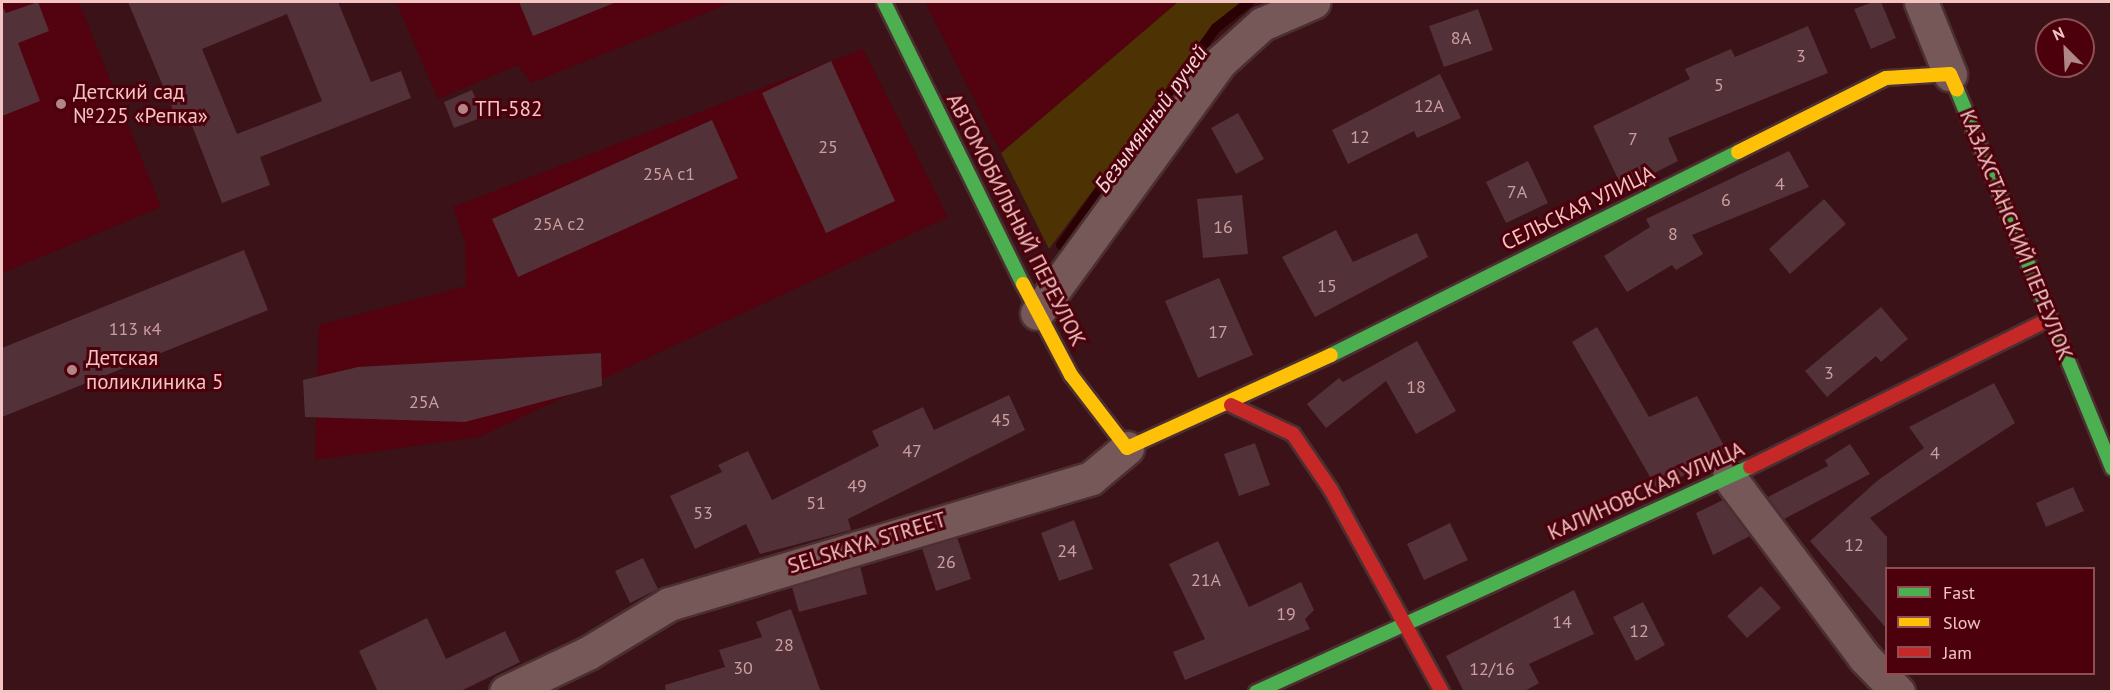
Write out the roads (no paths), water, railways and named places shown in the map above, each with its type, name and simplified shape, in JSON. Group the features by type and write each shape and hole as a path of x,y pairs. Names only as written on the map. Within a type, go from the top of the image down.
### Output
{"street":[{"name":"АВТОМОБИЛЬНЫЙ ПЕРЕУЛОК","path":"884,2 1037,313 1071,375 1127,448"},
{"path":"1037,313 1220,62 1262,24 1313,2"},
{"name":"КАЗАХСТАНСКИЙ ПЕРЕУЛОК","path":"1921,2 2112,468"},
{"name":"СЕЛЬСКАЯ УЛИЦА","path":"1231,405 1886,78 1950,74"},
{"name":"КАЛИНОВСКАЯ УЛИЦА","path":"1256,692 1403,623 1729,477 2050,319"},
{"path":"1231,405 1293,434 1331,490 1442,692"},
{"name":"SELSKAYA STREET","path":"506,692 588,652 669,604 1091,478 1127,448 1231,405"},
{"path":"1729,477 1864,657 1898,692"}],"waterway":[{"name":"Безымянный ручей","path":"1061,245 1216,28 1249,2"}],"place":[{"name":"Детский сад №225 «Репка»","path":"61,104"},
{"name":"ТП-582","path":"463,109"},
{"name":"Детская поликлиника 5","path":"72,370"}]}
